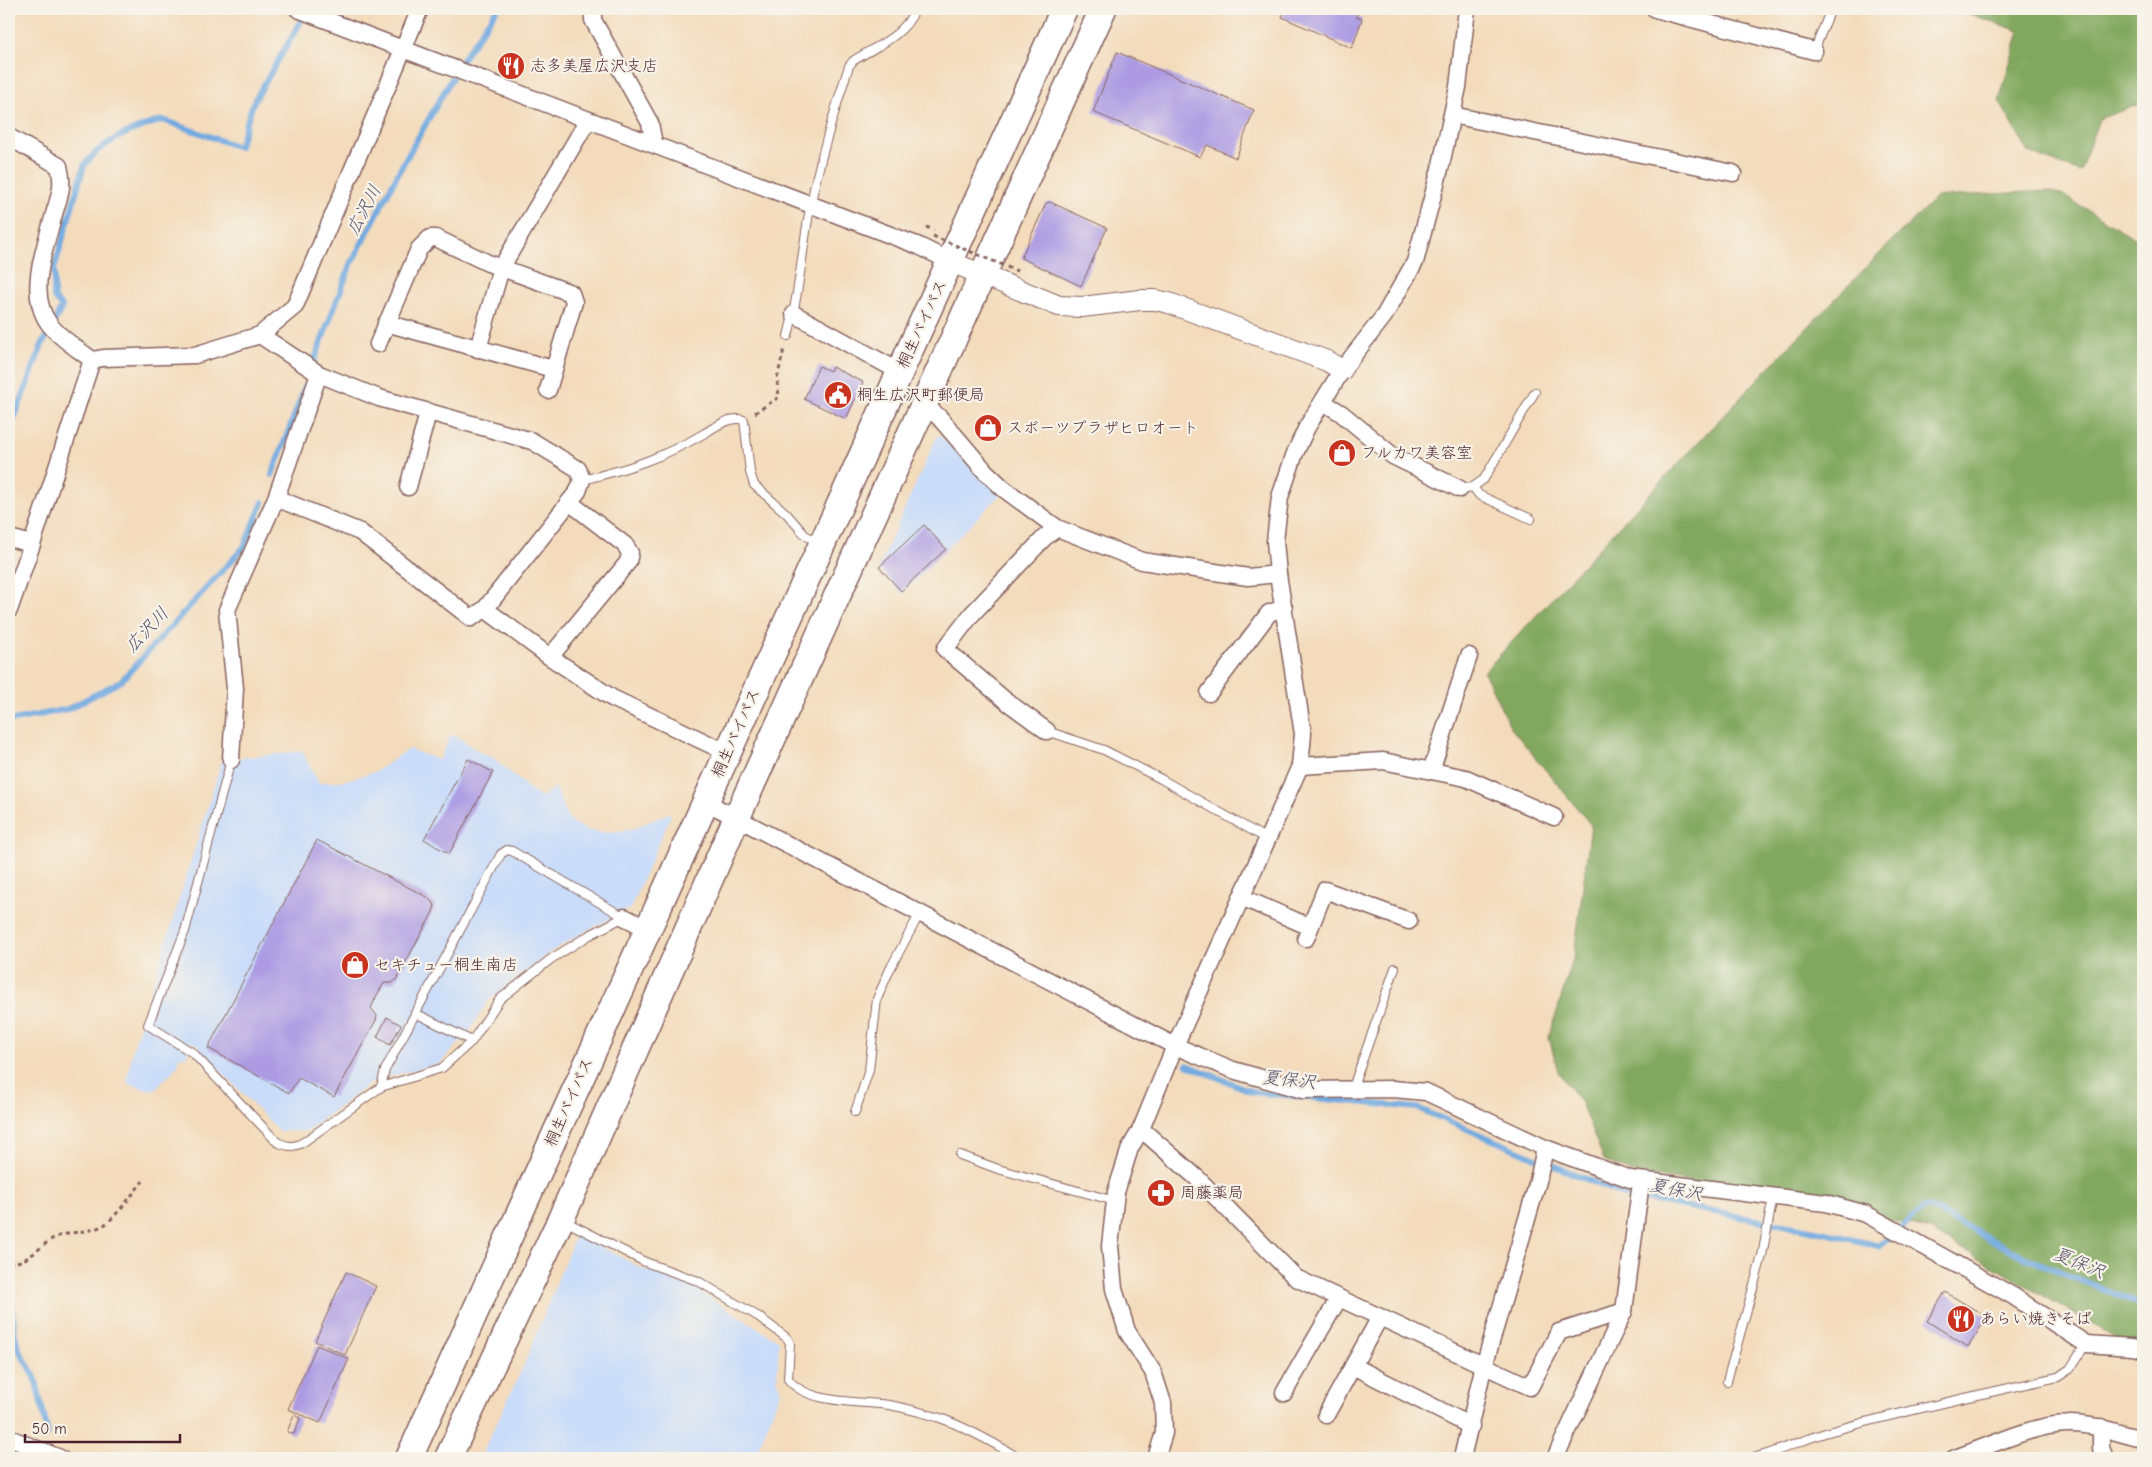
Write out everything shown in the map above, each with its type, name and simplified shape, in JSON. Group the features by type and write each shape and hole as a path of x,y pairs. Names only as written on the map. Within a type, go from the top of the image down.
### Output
{"highway":[{"name":"桐生バイパス","path":"409,1458 1064,9"},
{"name":"桐生バイパス","path":"448,1458 561,1219 737,817 1103,9"}],"street":[{"path":"298,9 919,246 951,262 1059,306 1082,308 1140,300 1169,303 1327,361 1342,370"},
{"path":"9,137 59,166 63,183 40,271 39,305 49,324 57,333 92,360 195,355 260,335 295,306 420,9"},
{"path":"593,9 593,20 650,124 654,144"},
{"path":"1156,1458 1164,1433 1163,1403 1153,1372 1126,1331 1114,1289 1110,1246 1115,1201 1130,1148 1141,1129 1174,1046 1300,766 1303,734 1278,574 1276,541 1280,496 1307,427 1342,370 1384,316 1415,262 1434,195 1452,115 1464,51 1467,9"},
{"path":"1661,10 1814,51"},
{"path":"1452,115 1733,173"},
{"path":"478,349 502,268 588,120"},
{"path":"378,344 420,249 430,238 436,238 502,268 572,293 574,302 548,390"},
{"path":"794,314 900,372"},
{"path":"386,323 553,369"},
{"path":"260,335 319,374 379,398 532,440 572,464 581,474 582,480 578,491 485,609 471,618 360,532 276,498"},
{"path":"9,610 92,360"},
{"path":"231,760 235,688 228,610 276,498 319,374"},
{"path":"1323,402 1341,412 1393,456 1466,488"},
{"path":"923,404 939,417 985,471 1004,489 1057,528 1142,561 1248,577 1278,574"},
{"path":"408,487 428,412"},
{"path":"550,657 628,562 630,553 625,545 569,502"},
{"path":"1047,732 1006,701 945,649 972,614 1057,528"},
{"path":"9,538 32,544"},
{"path":"1209,693 1269,613 1284,608"},
{"path":"485,609 550,657 626,706 728,753"},
{"path":"1431,771 1469,656"},
{"path":"1300,766 1383,761 1466,778 1554,817"},
{"path":"706,802 1174,1046 1233,1070 1303,1090 1393,1089 1426,1092 1545,1148 1641,1182 1826,1203 1866,1214 2012,1296 2086,1344 2132,1346 2143,1349"},
{"path":"1241,897 1308,932 1325,890 1409,921"},
{"path":"624,917 648,929"},
{"path":"1141,1129 1197,1178 1296,1278 1530,1387 1559,1332 1624,1311"},
{"path":"1462,1458 1484,1366 1538,1180 1545,1148"},
{"path":"1555,1458 1624,1311 1641,1182"},
{"path":"1284,1393 1339,1298"},
{"path":"1326,1415 1380,1317"},
{"path":"1353,1366 1470,1426"},
{"path":"1955,1458 1974,1455 2048,1426 2070,1423 2101,1427 2143,1439"},
{"path":"2101,1427 2101,1448 2105,1458"},
{"path":"9,1438 60,1458"}],"lane":[{"path":"788,336 794,314 819,164 849,66 853,61 898,33 906,26 915,9"},
{"path":"1814,51 1832,9"},
{"path":"1466,488 1484,479 1535,392"},
{"path":"582,480 639,464 669,453 720,424 738,418 744,420 750,472 754,485 786,513 805,535 822,544"},
{"path":"1466,488 1531,518"},
{"path":"1047,732 1104,750 1161,779 1268,839"},
{"path":"231,760 184,931 148,1025 193,1053 277,1142 285,1146 291,1147 305,1141 381,1087 442,1068 472,1041 492,1008 511,990 569,948 624,917"},
{"path":"381,1087 385,1070 501,854 507,850 512,851 624,917"},
{"path":"855,1112 868,1070 877,999 890,968 920,913"},
{"path":"1352,1090 1395,968"},
{"path":"416,1013 472,1041"},
{"path":"960,1155 998,1169 1115,1201"},
{"path":"1727,1381 1762,1256 1773,1197"},
{"path":"561,1219 645,1262 698,1281 758,1317 787,1338 790,1343 788,1379 794,1387 834,1399 887,1405 942,1419 976,1434 1019,1458"},
{"path":"1753,1458 1768,1455 1811,1437 1897,1413 2058,1378 2070,1369 2086,1344"}],"path":[{"path":"933,236 1016,271"},
{"path":"744,420 779,397 777,379 788,336"},
{"path":"9,1262 14,1263 26,1258 53,1238 69,1233 92,1230 106,1224 143,1181"}],"shaded area":[{"path":"938,434 1000,495 902,594 878,568"},
{"path":"455,735 479,752 492,757 540,798 556,787 564,811 571,822 589,831 609,833 633,829 669,813 671,815 630,909 552,951 488,1001 468,1034 439,1064 374,1080 307,1131 279,1131 199,1049 200,1046 191,1042 186,1057 179,1056 178,1065 155,1090 144,1089 127,1083 132,1052 222,760 302,751 319,783 342,781 375,772 409,749 439,760 450,737"},
{"path":"575,1236 581,1236 643,1269 675,1279 697,1290 779,1341 777,1381 781,1391 756,1458 480,1458 524,1365"}],"green space":[{"path":"1955,9 2143,9 2143,103 2099,119 2080,172 2029,153 1999,101 2019,31"},
{"path":"2046,191 2061,194 2135,238 2143,237 2143,1349 2132,1347 1930,1230 1826,1203 1633,1173 1604,1160 1581,1103 1558,1072 1549,1037 1574,956 1591,825 1511,728 1484,672 1764,373 1936,197"}],"building":[{"path":"1285,9 1360,9 1356,17 1362,19 1352,48 1282,17"},
{"path":"1117,52 1254,110 1236,158 1207,145 1200,157 1093,112"},
{"path":"1050,202 1107,228 1081,286 1021,258 1046,203"},
{"path":"819,366 830,371 832,367 863,382 846,419 804,399"},
{"path":"924,525 946,549 901,591 879,567"},
{"path":"468,759 493,772 449,854 424,839"},
{"path":"317,840 427,897 435,905 396,980 392,983 384,983 377,995 371,1008 377,1016 376,1020 334,1097 299,1078 289,1093 208,1048"},
{"path":"387,1017 401,1025 390,1045 377,1037"},
{"path":"346,1272 376,1286 345,1355 315,1341"},
{"path":"1945,1292 1987,1317 1968,1347 1927,1321"},
{"path":"317,1345 349,1359 320,1423 288,1409"},
{"path":"294,1415 300,1418 294,1434 287,1432"}],"waterway":[{"name":"広沢川","path":"462,60 497,9"},
{"path":"9,418 14,419 42,345 62,307 54,298 54,269 84,166 99,149 119,137 130,131 163,120 239,147 253,103 300,23 304,12"},
{"name":"広沢川","path":"314,361 350,266 403,164 452,78"},
{"name":"広沢川","path":"272,475 305,387"},
{"name":"広沢川","path":"9,721 68,709 121,681 244,547 263,502"},
{"name":"夏保沢","path":"1187,1065 1253,1092 1417,1108 1624,1195 1826,1233 1879,1246 1927,1206 2024,1257 2143,1305"},
{"name":"広沢川","path":"9,1296 15,1336 20,1352 35,1377 48,1434"}],"place":[{"name":"志多美屋広沢支店","path":"511,66"},
{"name":"桐生広沢町郵便局","path":"838,395"},
{"name":"スポーツプラザヒロオート","path":"988,428"},
{"name":"フルカワ美容室","path":"1342,453"},
{"name":"セキチュー桐生南店","path":"355,965"},
{"name":"周藤薬局","path":"1161,1193"},
{"name":"あらい焼きそば","path":"1961,1319"}]}
